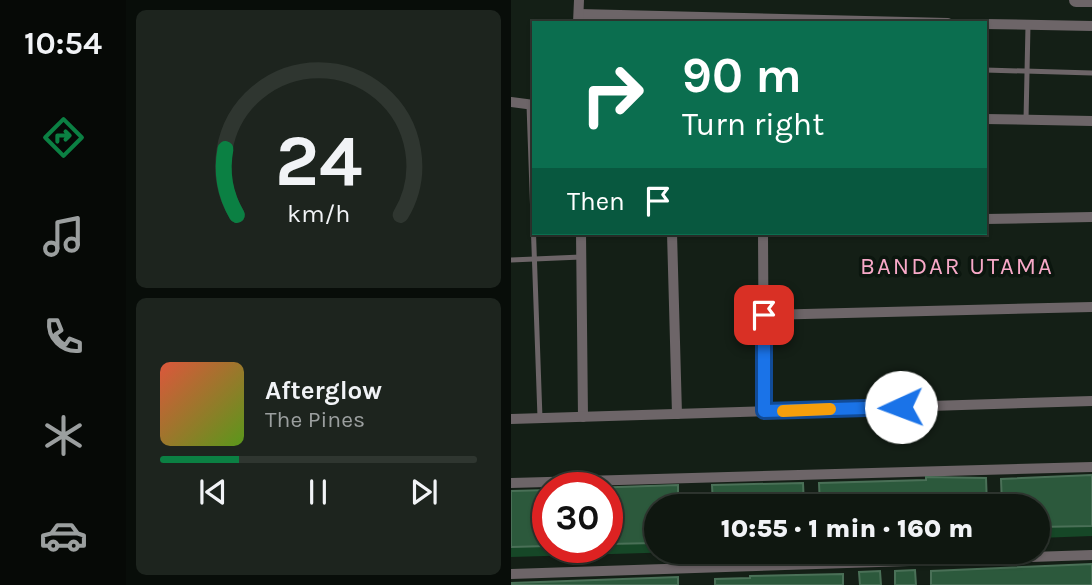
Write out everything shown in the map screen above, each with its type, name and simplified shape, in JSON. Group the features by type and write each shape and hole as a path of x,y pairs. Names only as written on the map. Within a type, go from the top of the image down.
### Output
{"street":[{"path":"579,0 579,18 814,21"},
{"path":"1076,0 1092,0"},
{"path":"987,24 1092,26"},
{"path":"511,103 531,105"},
{"path":"987,118 1092,121"},
{"path":"987,219 1092,217"},
{"path":"581,235 583,417"},
{"path":"672,235 677,414"},
{"path":"763,235 764,411"},
{"path":"764,315 1092,307"},
{"path":"511,419 1092,401"},
{"path":"511,483 1092,467"},
{"path":"511,574 1092,555"}],"lane":[{"path":"1026,120 1028,25"},
{"path":"987,70 1092,73"},
{"path":"531,105 532,156"},
{"path":"534,235 540,418"},
{"path":"511,260 581,257"}],"building":[{"path":"1092,475 1092,526 1050,527 1050,494 1002,494 1001,479"},
{"path":"926,477 986,478 987,494 819,494 819,483 926,480"},
{"path":"803,483 803,494 712,494 712,485"},
{"path":"678,485 678,494 644,494 644,543 623,544 623,487"},
{"path":"532,490 532,546 511,547 511,491"},
{"path":"1092,564 1092,585 931,585 931,571"},
{"path":"915,570 916,585 895,585 895,571"},
{"path":"880,571 881,585 860,585 859,572"},
{"path":"843,574 843,585 715,585 715,579"},
{"path":"678,577 678,585 511,585 511,583"}],"slow traffic":[{"path":"783,411 830,409"}],"district":[{"name":"BANDAR UTAMA","path":"957,266"}],"route":[{"path":"764,315 764,411 901,407"}]}
